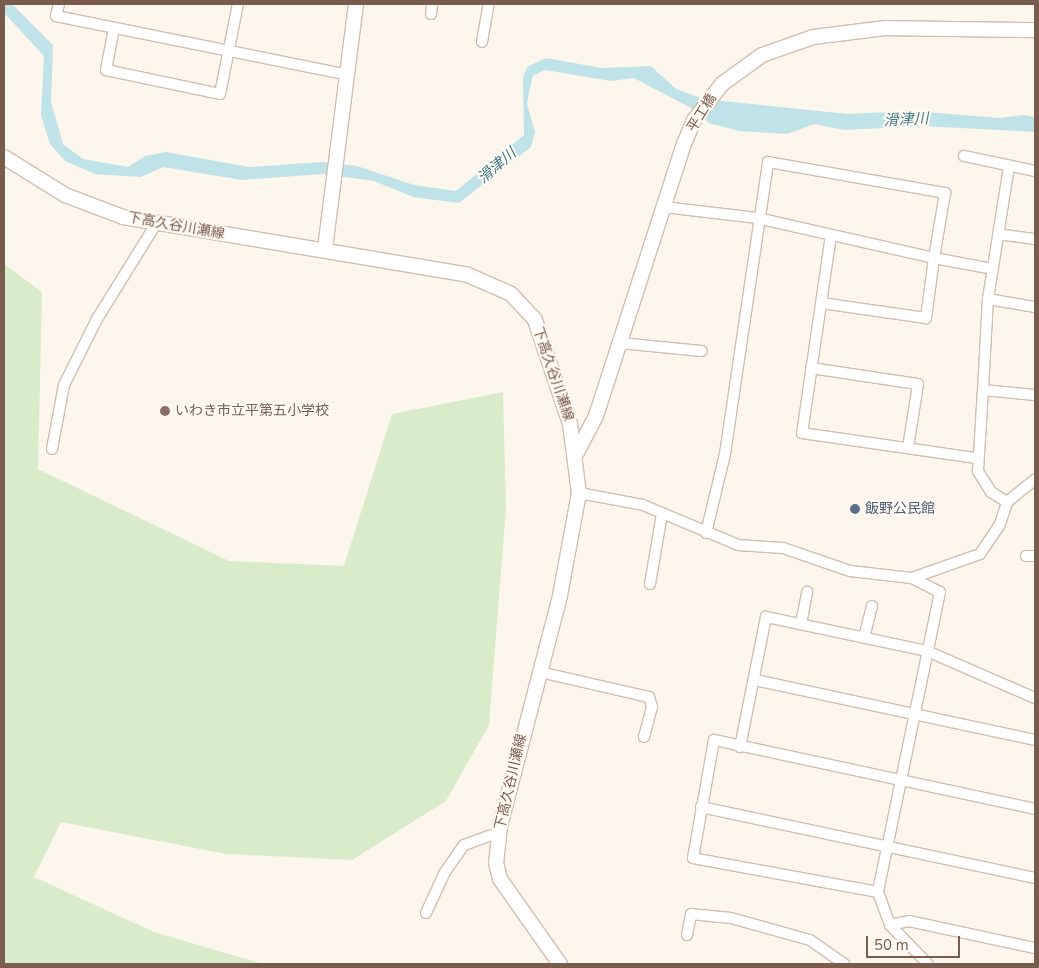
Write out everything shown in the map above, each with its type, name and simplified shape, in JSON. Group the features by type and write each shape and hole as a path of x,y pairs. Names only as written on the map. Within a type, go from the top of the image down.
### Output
{"main road":[{"path":"325,249 356,4"},
{"name":"平工橋","path":"576,454 596,416 684,144 694,120 722,84 762,55 813,36 885,28 1035,30"},
{"name":"下高久谷川瀬線","path":"4,157 92,207 156,224 325,249 468,275 511,294 535,320 557,377 576,454 579,493 574,540 499,832 500,879 560,964"}],"street":[{"path":"59,4 56,16 348,75"},
{"path":"114,28 106,70 220,94 238,4"},
{"path":"482,42 488,4"},
{"path":"964,156 1035,171"},
{"path":"706,533 725,454 758,218 768,162 944,193 926,318 821,303"},
{"path":"1007,502 982,481 976,458 983,390 988,299 1009,166"},
{"path":"664,208 758,218 934,258 992,269"},
{"path":"52,449 68,376 156,224"},
{"path":"998,234 1035,240"},
{"path":"831,235 802,433 976,458"},
{"path":"988,299 1035,307"},
{"path":"620,343 702,351"},
{"path":"811,368 918,384 908,448"},
{"path":"983,390 1035,396"},
{"path":"912,578 980,554 1000,524 1007,502 1035,479"},
{"path":"579,493 635,504 738,545 794,551 850,571 912,578 940,592 899,780 878,892 890,925 928,964"},
{"path":"650,584 662,514"},
{"path":"800,624 808,592"},
{"path":"864,638 872,606"},
{"path":"740,747 755,680 766,617 927,651 1035,698"},
{"path":"540,672 649,698 652,707 644,736"},
{"path":"755,680 1035,740"},
{"path":"878,892 693,858 714,740 1035,809"},
{"path":"701,807 1035,878"},
{"path":"426,913 445,872 464,845 499,832"},
{"path":"687,935 691,914 731,918 810,940 844,964"},
{"path":"890,925 909,922 1035,948"}],"green space":[{"path":"4,264 42,292 38,469 229,561 344,566 392,414 503,392 506,508 489,725 446,801 352,860 226,854 61,822 34,877 154,932 263,964 4,964"}],"water":[{"name":"滑津川","path":"4,4 12,4 53,45 51,102 63,144 83,159 128,167 145,156 166,152 249,167 322,162 357,166 414,185 456,191 524,135 523,78 527,67 546,58 602,68 651,66 676,89 704,99 847,114 913,111 999,118 1024,115 1035,117 1035,132 923,126 844,130 814,124 787,134 739,131 709,123 691,108 634,78 611,81 545,70 533,76 527,104 535,132 531,147 459,203 413,197 374,181 323,174 242,180 163,167 141,177 95,174 65,161 50,144 41,115 44,56 4,13"}],"place":[{"name":"いわき市立平第五小学校","path":"165,411"},
{"name":"飯野公民館","path":"855,509"}]}
